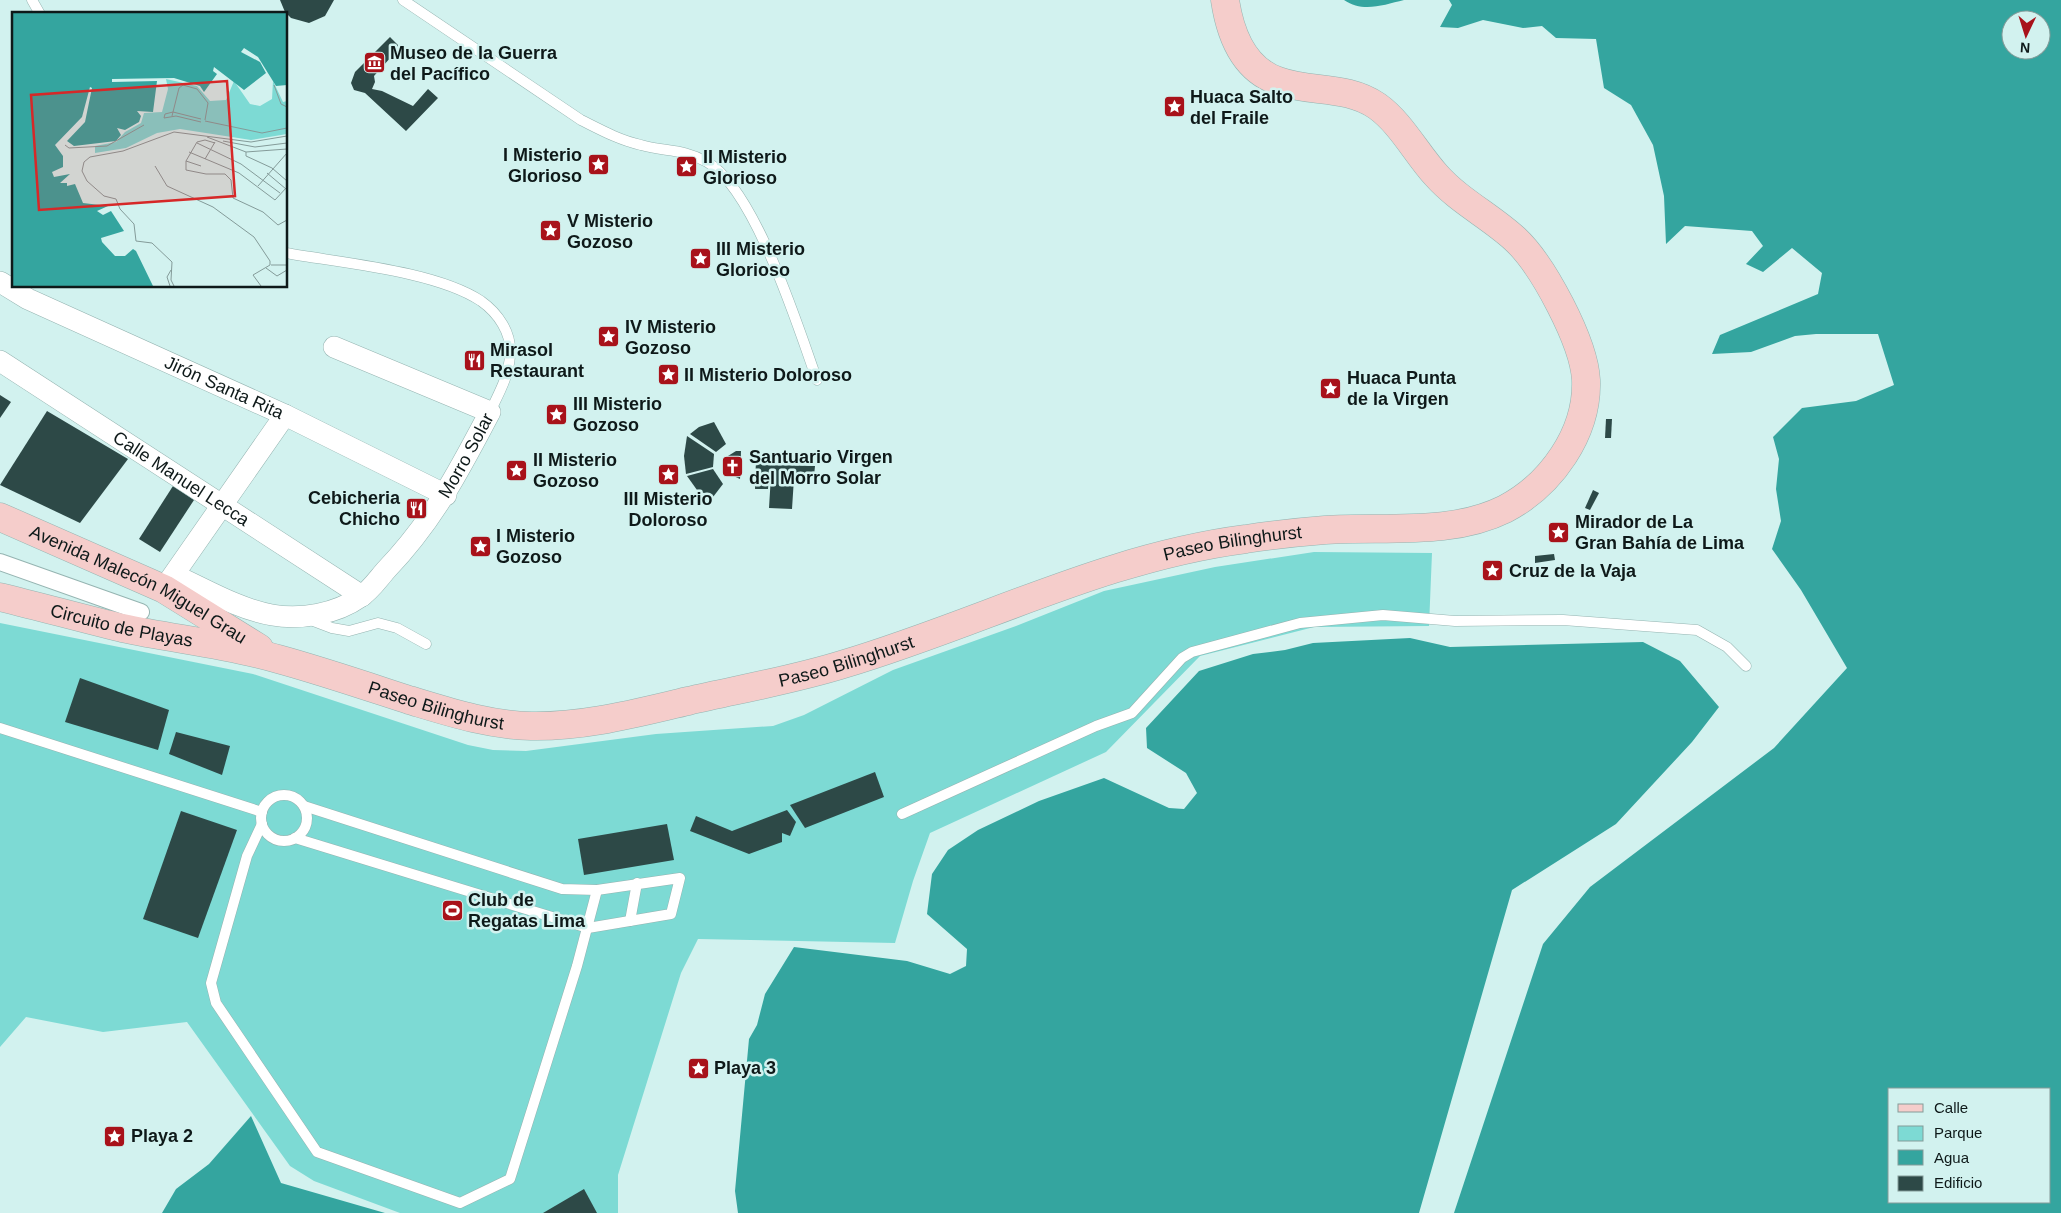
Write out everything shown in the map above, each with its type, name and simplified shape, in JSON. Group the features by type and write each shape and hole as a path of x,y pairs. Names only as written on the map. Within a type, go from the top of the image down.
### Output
{"main road":[{"name":"Paseo Bilinghurst","path":"273,657 474,720 529,726 594,723 843,665 1055,587 1139,561 1240,539 1326,530 1455,525 1487,517 1510,506 1529,493 1551,471 1569,448 1578,429 1584,404 1586,378 1580,351 1542,272 1517,241 1461,199 1438,178 1408,142 1393,118 1371,102 1346,92 1279,82 1260,71 1234,40 1225,0"},
{"name":"Avenida Malecón Miguel Grau","path":"0,517 169,582 273,657"},
{"path":"147,623 166,623 170,615 169,582"},
{"name":"Circuito de Playas","path":"0,597 147,623 273,657"}],"street":[{"name":"Jirón Santa Rita","path":"0,282 28,299 286,415 446,495"},
{"path":"334,347 490,412"},
{"name":"Calle Manuel Lecca","path":"0,362 362,596"},
{"name":"Morro Solar","path":"169,582 273,615 300,616 329,612 362,596 408,548 446,495 490,412"},
{"path":"169,582 286,415"},
{"path":"0,562 147,623"}],"lane":[{"path":"32,0 39,12"},
{"path":"403,0 612,136 643,146 681,150 708,162 732,186 773,261 817,380"},
{"name":"Morro Solar","path":"288,253 413,275 453,288 480,301 498,315 508,336 511,354 507,376 490,412"},
{"path":"902,814 1096,726 1132,713 1182,658 1192,652 1300,623 1383,615 1455,621 1563,620 1697,630 1727,647 1746,666"},
{"path":"300,616 332,628 349,631 378,623 397,628 426,644"},
{"path":"0,728 262,812"},
{"path":"262,824 269,835 275,838 288,840 294,838 305,828 307,820 304,806 299,800 285,795 270,800 262,812 262,824 247,856 211,982 216,1003 317,1152 460,1203 510,1179 588,928 597,890"},
{"path":"294,838 588,928 671,914 680,878 597,890 562,889 304,806"},
{"path":"630,921 637,883"}],"green space":[{"name":"Club de Regatas Lima","path":"1314,552 1432,553 1429,626 1314,627 1200,656 1106,752 930,833 913,881 895,943 698,939 681,973 618,1175 618,1213 400,1213 314,1181 290,1166 187,1022 103,1032 26,1017 0,1047 0,623 253,674 468,745 493,750 526,751 656,734 773,726 804,715 893,670 1016,626 1104,591 1215,567"}],"water":[{"path":"1344,0 1404,0 1381,6 1366,7 1351,4"},
{"path":"1449,0 2061,0 2061,1213 1454,1213 1543,944 1590,887 1774,748 1847,668 1801,590 1772,549 1781,521 1776,489 1779,459 1773,437 1802,408 1856,401 1894,385 1878,334 1795,336 1751,352 1712,354 1720,335 1818,294 1822,273 1792,248 1763,272 1746,264 1763,246 1752,231 1685,226 1666,244 1664,196 1653,145 1631,105 1604,88 1596,39 1556,38 1542,26 1523,28 1483,20 1458,28 1440,27 1452,5"},
{"path":"1410,638 1450,647 1643,642 1680,661 1719,707 1692,742 1616,824 1512,890 1419,1213 738,1213 735,1191 749,1039 757,1025 765,994 794,947 907,961 950,974 966,966 967,949 927,914 932,874 948,850 978,830 1039,801 1104,778 1169,808 1184,809 1197,793 1186,773 1147,748 1146,728 1199,671 1253,654 1285,650 1313,643"},
{"path":"251,1116 281,1183 385,1213 162,1213 176,1189 209,1164"}],"building":[{"path":"280,0 334,0 325,16 309,23 291,18 288,12 285,12"},
{"path":"390,37 400,47 374,76 375,82 372,89 382,91 413,106 428,89 438,98 406,131 365,93 354,90 351,83 355,72"},
{"path":"0,395 11,402 0,418"},
{"path":"47,411 128,459 80,523 0,485"},
{"path":"1606,419 1612,419 1611,438 1605,438"},
{"path":"714,422 726,444 716,452 690,434 699,427"},
{"path":"687,436 714,454 713,467 686,474 684,456"},
{"name":"Santuario Virgen del Morro Solar","path":"736,451 741,451 740,479 727,473 725,465 728,456"},
{"path":"756,459 769,460 769,465 815,466 814,476 794,478 792,509 769,508 771,475 769,475 768,489 755,489"},
{"path":"713,469 723,484 713,497 697,490 687,476"},
{"path":"173,486 194,500 160,552 139,539"},
{"path":"1593,490 1599,493 1590,510 1585,508"},
{"path":"1554,554 1555,560 1535,563 1535,556"},
{"path":"80,678 169,710 158,750 65,722"},
{"path":"176,732 230,746 222,775 169,754"},
{"path":"875,772 884,797 805,828 790,805"},
{"path":"787,810 796,822 790,836 782,833 782,842 749,854 690,831 696,816 732,831"},
{"path":"181,811 237,830 198,938 143,919"},
{"path":"667,824 674,860 584,875 578,839"},
{"path":"584,1189 597,1213 543,1213"}],"place":[{"name":"Museo de la Guerra del Pacífico","path":"374,63"},
{"name":"Huaca Salto del Fraile","path":"1174,107"},
{"name":"I Misterio Glorioso","path":"598,165"},
{"name":"II Misterio Glorioso","path":"687,167"},
{"name":"V Misterio Gozoso","path":"551,231"},
{"name":"III Misterio Glorioso","path":"700,259"},
{"name":"IV Misterio Gozoso","path":"609,337"},
{"name":"Mirasol Restaurant","path":"474,360"},
{"name":"II Misterio Doloroso","path":"668,375"},
{"name":"Huaca Punta de la Virgen","path":"1331,388"},
{"name":"III Misterio Gozoso","path":"557,414"},
{"name":"Santuario Virgen del Morro Solar","path":"733,467"},
{"name":"II Misterio Gozoso","path":"517,470"},
{"name":"III Misterio Doloroso","path":"668,474"},
{"name":"Cebicheria Chicho","path":"416,508"},
{"name":"Mirador de La Gran Bahía de Lima","path":"1559,532"},
{"name":"I Misterio Gozoso","path":"480,546"},
{"name":"Cruz de la Vaja","path":"1493,571"},
{"name":"Club de Regatas Lima","path":"452,910"},
{"name":"Playa 3","path":"698,1068"},
{"name":"Playa 2","path":"115,1136"}]}
